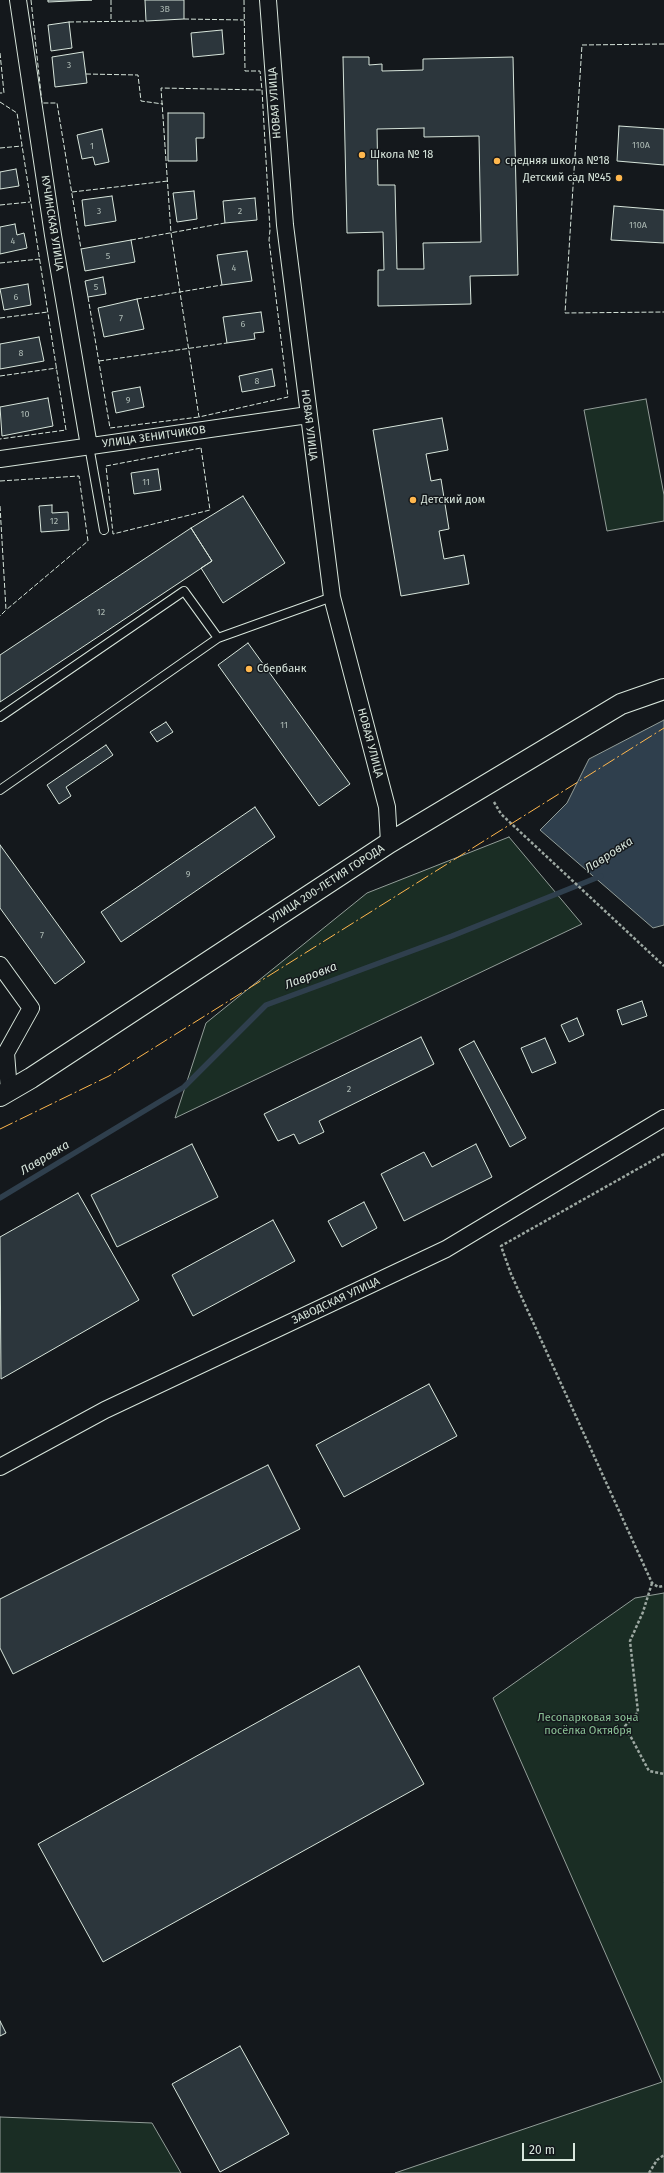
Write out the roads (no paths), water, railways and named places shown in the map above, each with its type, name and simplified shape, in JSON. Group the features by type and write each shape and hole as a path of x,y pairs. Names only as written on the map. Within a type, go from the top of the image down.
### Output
{"street":[{"name":"КУЧИНСКАЯ УЛИЦА","path":"18,0 53,235 89,446"},
{"name":"НОВАЯ УЛИЦА","path":"268,0 285,225 332,597 387,807 389,843"},
{"name":"УЛИЦА ЗЕНИТЧИКОВ","path":"0,459 308,415"},
{"name":"УЛИЦА 200-ЛЕТИЯ ГОРОДА","path":"5,1093 389,843 621,704 664,689"},
{"path":"0,966 31,1008 6,1053 5,1093"},
{"name":"ЗАВОДСКАЯ УЛИЦА","path":"0,1467 105,1410 446,1249 664,1118"}],"lane":[{"path":"89,446 104,530"},
{"path":"0,717 184,591 218,638"},
{"path":"0,790 218,638 332,597"}],"water":[{"path":"664,720 664,925 653,928 540,830 567,803 589,759"}],"waterway":[{"name":"Лавровка","path":"0,1198 184,1087 266,1005 452,936 601,876"}],"place":[{"name":"Школа № 18","path":"362,155"},
{"name":"средняя школа №18","path":"497,161"},
{"name":"Детский сад №45","path":"619,178"},
{"name":"Детский дом","path":"413,500"},
{"name":"Сбербанк","path":"249,669"}],"park label":[{"name":"Лесопарковая зона посёлка Октября","path":"588,1724"}]}
